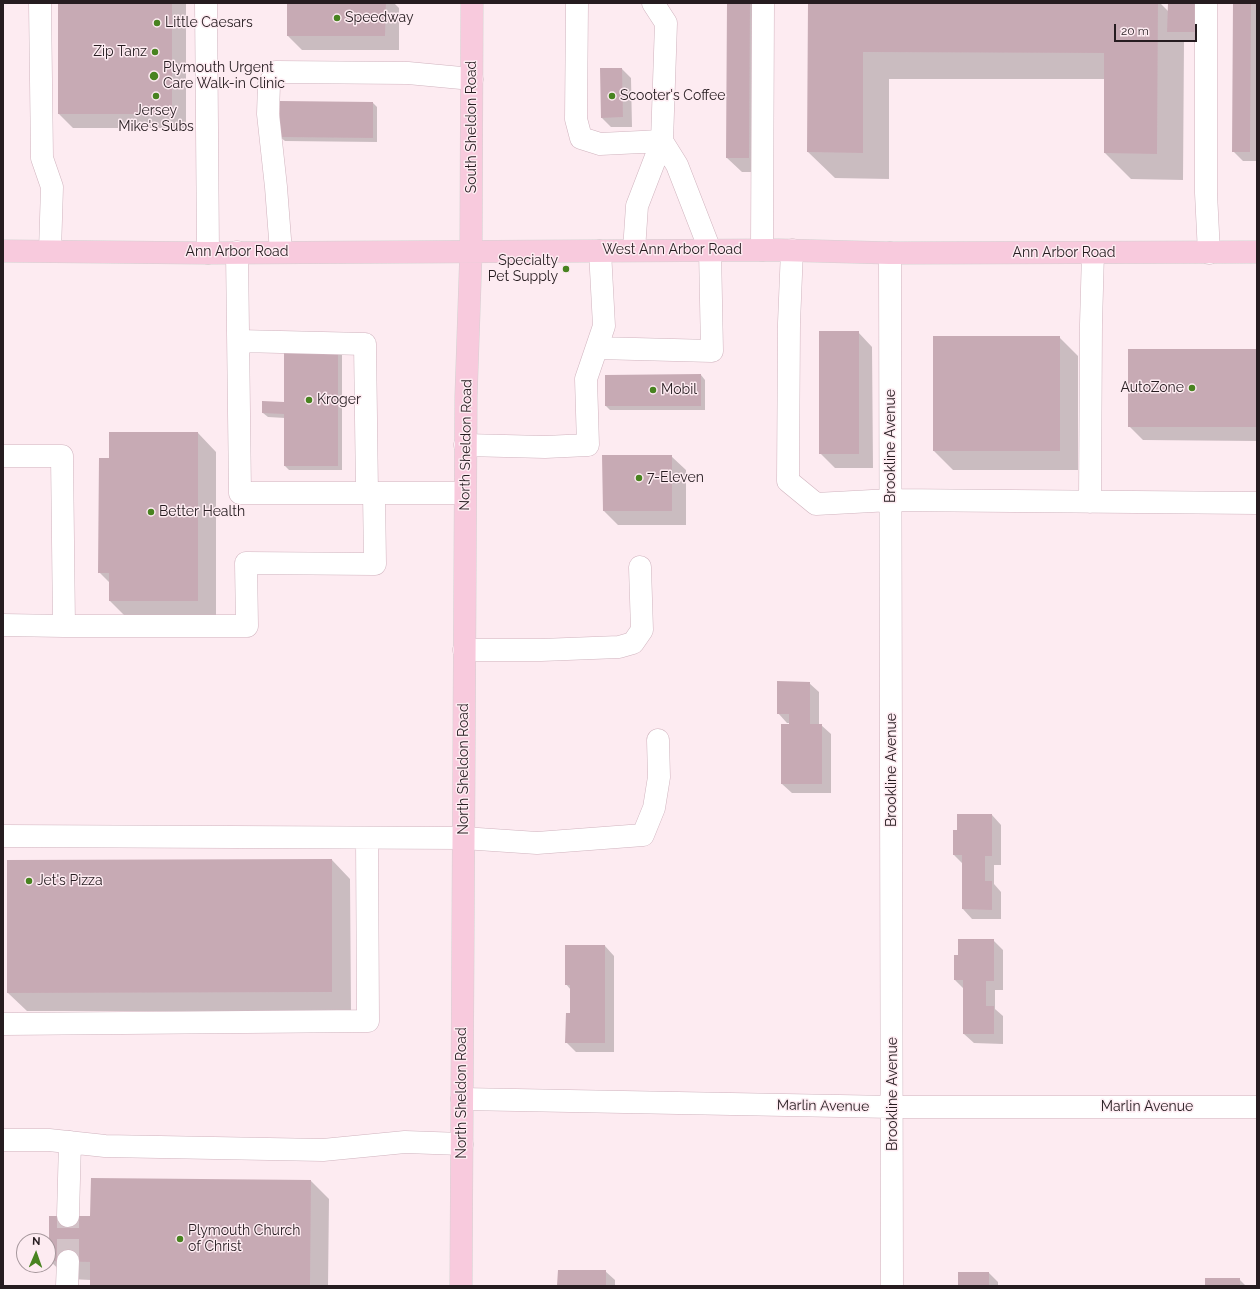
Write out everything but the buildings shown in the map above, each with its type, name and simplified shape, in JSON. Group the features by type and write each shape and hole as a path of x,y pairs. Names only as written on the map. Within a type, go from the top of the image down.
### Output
{"main road":[{"name":"South Sheldon Road","path":"472,3 472,251"},
{"name":"West Ann Arbor Road","path":"472,251 792,250 881,253"},
{"name":"Ann Arbor Road","path":"3,251 208,253 472,251"},
{"name":"North Sheldon Road","path":"461,1286 465,446 472,251"},
{"name":"Ann Arbor Road","path":"881,253 1257,252"}],"street":[{"path":"40,3 42,158 52,187 50,251"},
{"path":"206,3 208,253"},
{"path":"577,3 576,119 581,138 600,144 662,141"},
{"path":"634,250 636,206 662,141 666,23 654,3"},
{"path":"762,250 763,3"},
{"path":"1206,3 1206,193 1209,253"},
{"path":"281,252 268,114 269,84 276,72 408,73 472,79"},
{"path":"597,348 712,351 710,250 677,165 662,141"},
{"path":"792,250 789,323 788,481 816,504 891,500 1257,503"},
{"path":"465,446 545,447 588,445 586,379 604,326 600,251"},
{"path":"237,252 240,493 465,493"},
{"name":"Brookline Avenue","path":"881,253 891,500 893,1107 892,1286"},
{"path":"1090,502 1093,253"},
{"path":"3,625 247,626 246,562 375,564 365,344 239,341"},
{"path":"3,456 62,456 64,626"},
{"path":"464,650 541,650 619,647 633,643 642,630 640,567"},
{"path":"3,836 463,838 538,843 643,835 654,808 659,777 658,740"},
{"path":"3,1024 368,1021 367,838"},
{"name":"Marlin Avenue","path":"462,1100 893,1107 1257,1107"},
{"path":"3,1140 49,1140 105,1146 323,1150 405,1142 462,1144"},
{"path":"68,1216 70,1142"},
{"path":"67,1286 68,1261"}],"tunnel":[{"path":"68,1216 68,1261"}],"place":[{"name":"Speedway","path":"337,18"},
{"name":"Little Caesars","path":"157,23"},
{"name":"Zip Tanz","path":"155,52"},
{"name":"Plymouth Urgent Care Walk-in Clinic","path":"154,76"},
{"name":"Jersey Mike's Subs","path":"156,96"},
{"name":"Scooter's Coffee","path":"612,96"},
{"name":"Specialty Pet Supply","path":"566,269"},
{"name":"AutoZone","path":"1192,388"},
{"name":"Mobil","path":"653,390"},
{"name":"Kroger","path":"309,400"},
{"name":"7-Eleven","path":"639,478"},
{"name":"Better Health","path":"151,512"},
{"name":"Jet's Pizza","path":"29,881"},
{"name":"Plymouth Church of Christ","path":"180,1239"}]}
